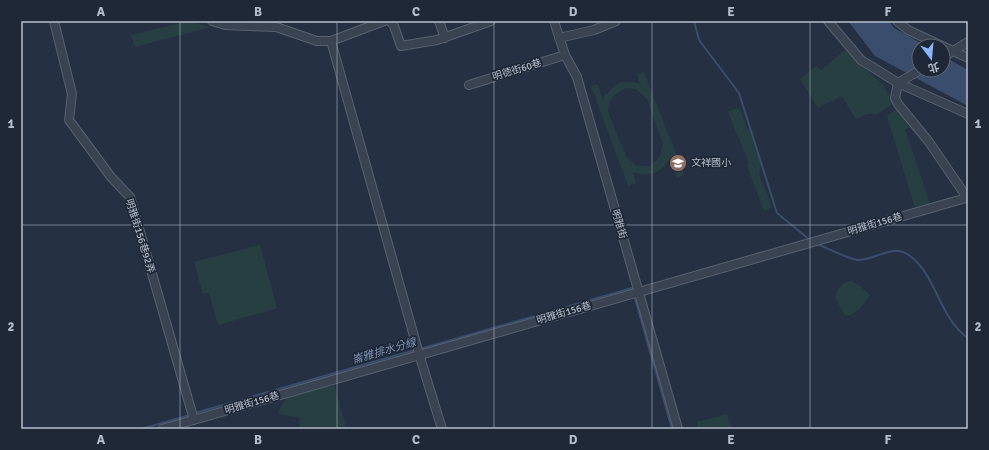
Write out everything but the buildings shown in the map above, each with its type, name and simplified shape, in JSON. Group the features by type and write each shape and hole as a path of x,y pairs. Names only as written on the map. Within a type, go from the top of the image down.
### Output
{"street":[{"name":"明雅街156巷92弄","path":"54,21 72,94 69,120 111,177 130,197 194,420"},
{"path":"212,21 225,25 276,27 317,41 331,40 384,21"},
{"path":"390,21 394,26 401,46 412,46 445,38 491,21"},
{"path":"439,21 445,38"},
{"name":"明雅街","path":"554,21 565,55 577,77 678,429"},
{"path":"559,38 594,30 616,21"},
{"path":"828,21 861,60 898,83 968,114"},
{"path":"897,21 921,38"},
{"path":"331,40 419,354 442,429"},
{"path":"951,52 968,42"},
{"name":"明德街60巷","path":"469,85 565,55"},
{"path":"951,55 968,58"},
{"path":"911,75 898,83 895,98 898,104 929,142 967,199"},
{"name":"明雅街156巷","path":"162,429 419,354 967,199"}],"green space":[{"path":"188,21 211,27 135,47 131,35"},
{"path":"228,21 282,21 281,25 265,22 236,23"},
{"path":"845,50 883,85 894,103 878,114 868,114 856,119 842,96 818,108 800,79 816,66 821,70"},
{"path":"644,72 684,174 677,178 669,160 662,168 654,173 639,174 633,172 636,183 628,186 591,86 598,84 602,98 615,86 622,82 633,82 640,84 637,74","holes":["626,88 636,89 647,99 663,144 660,157 650,166 637,166 627,158 608,112 609,103 614,95"]},
{"path":"739,107 748,130 754,131 754,144 761,163 759,174 772,207 764,211 747,166 749,163 728,112"},
{"path":"897,109 910,127 905,129 930,204 915,208 887,116"},
{"path":"260,245 277,308 218,325 209,292 203,294 194,262"},
{"path":"851,281 858,284 870,295 857,311 845,316 835,297 840,286"},
{"path":"330,383 334,385 346,428 299,428 300,418 279,414 281,406 291,395 298,391"},
{"path":"727,414 732,429 699,429 697,422"}],"water":[{"path":"848,21 889,21 894,28 912,38 911,75 875,56"},
{"path":"951,60 968,70 968,106 916,78 951,78"}],"waterway":[{"path":"694,21 699,40 739,93 777,213 810,240"},
{"path":"817,244 843,256 857,260 864,260 890,251 903,252 910,256 919,264 933,285 950,320 958,330 968,338"},
{"name":"崙雅排水分線","path":"420,349 632,288 633,291"},
{"path":"634,295 672,429"},
{"name":"崙雅排水分線","path":"195,413 415,350"},
{"name":"崙雅排水分線","path":"141,429 190,415"}],"place":[{"name":"文祥國小","path":"678,163"}]}
